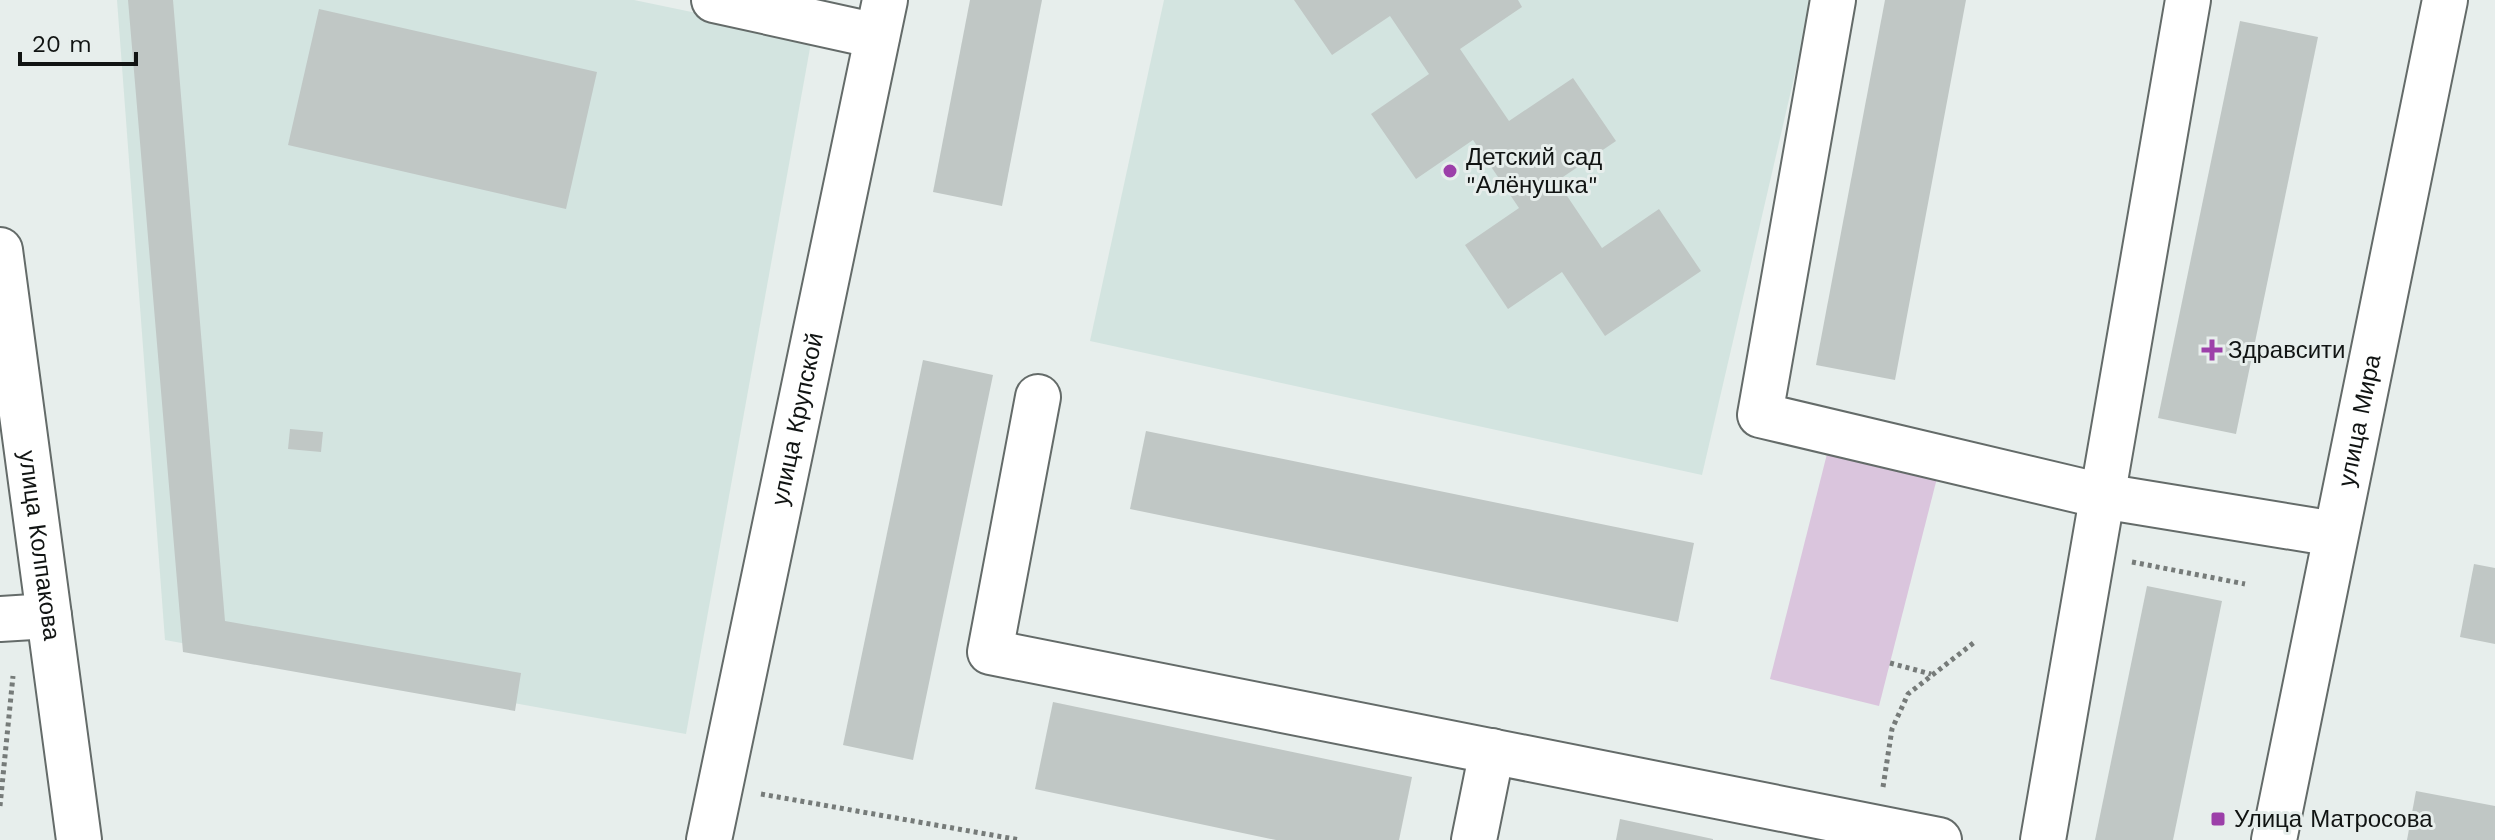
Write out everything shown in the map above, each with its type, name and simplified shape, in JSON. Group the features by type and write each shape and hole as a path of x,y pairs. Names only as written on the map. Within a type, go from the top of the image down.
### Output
{"street":[{"path":"714,0 881,18"},
{"path":"1833,0 1760,415 2102,496 2335,534"},
{"path":"2043,840 2188,0"},
{"name":"улица Мира","path":"2274,840 2445,0"},
{"name":"улица Крупской","path":"709,840 881,18"},
{"name":"улица Колпакова","path":"0,250 79,840"},
{"path":"1038,397 990,652 1939,840"},
{"path":"0,619 49,616"},
{"path":"1474,840 1492,751"}],"path":[{"path":"2125,560 2245,584"},
{"path":"1876,828 1892,729 1908,694 1976,641"},
{"path":"1890,663 1932,675"},
{"path":"756,794 1020,840"}],"shaded area":[{"path":"117,0 634,0 812,37 686,734 165,640"},
{"name":"Детский сад \"Алёнушка\"","path":"1164,0 1812,0 1702,475 1090,341"},
{"path":"1828,450 1937,478 1879,706 1770,679"}],"building":[{"path":"128,0 173,0 225,621 521,673 515,711 183,652"},
{"path":"970,0 1042,0 1002,206 933,192"},
{"path":"1294,0 1518,0 1522,7 1460,49 1509,121 1573,78 1616,141 1557,181 1602,248 1659,209 1701,271 1605,336 1562,272 1508,309 1465,245 1519,208 1473,140 1416,179 1371,114 1429,74 1390,16 1332,55"},
{"path":"1885,0 1966,0 1895,380 1816,365"},
{"path":"319,9 597,72 566,209 288,145"},
{"path":"2240,21 2318,37 2236,434 2158,418"},
{"path":"923,360 993,375 913,760 843,745"},
{"path":"290,429 323,432 321,452 288,449"},
{"path":"1146,431 1694,543 1678,622 1130,509"},
{"path":"2474,564 2495,568 2495,644 2460,637"},
{"path":"2147,586 2222,601 2173,840 2095,840"},
{"path":"1053,702 1412,777 1399,840 1276,840 1035,789"},
{"path":"2416,791 2495,806 2495,840 2407,840"},
{"path":"1620,819 1713,839 1713,840 1616,840"}],"place":[{"name":"Детский сад \"Алёнушка\"","path":"1450,171"},
{"name":"Здравсити","path":"2212,350"},
{"name":"Улица Матросова","path":"2218,819"}]}
